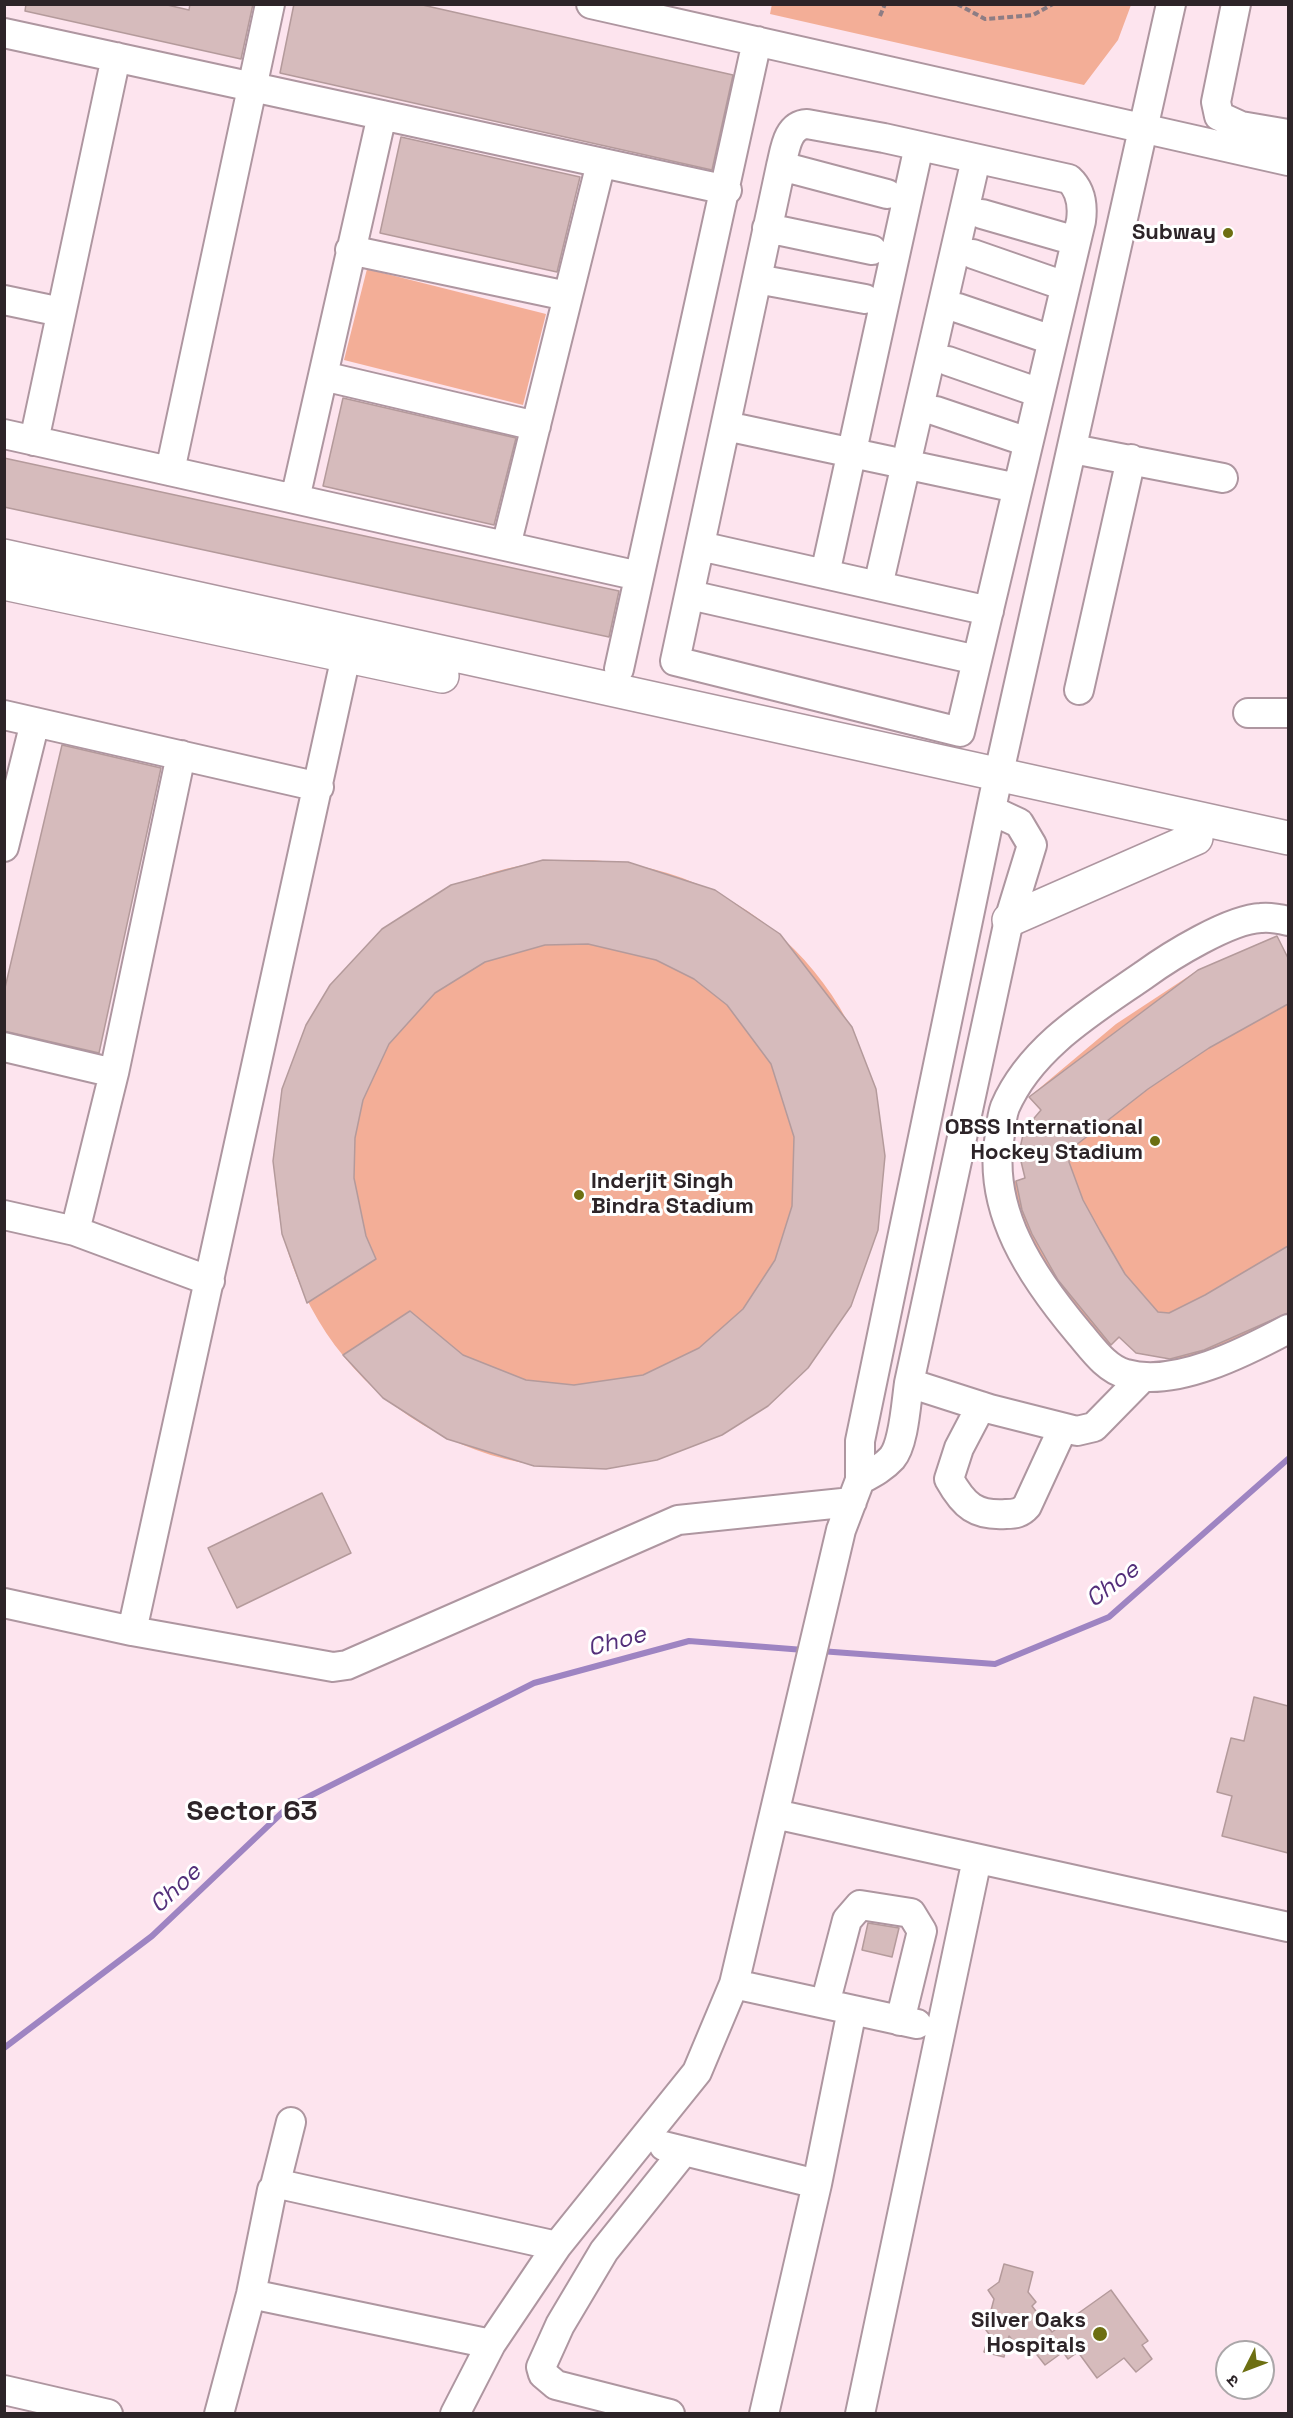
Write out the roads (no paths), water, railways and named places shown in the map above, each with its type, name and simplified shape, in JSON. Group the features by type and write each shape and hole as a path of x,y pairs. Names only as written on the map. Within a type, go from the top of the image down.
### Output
{"main road":[{"path":"4,556 995,793 1288,838"},
{"path":"4,583 995,793 1288,858"},
{"path":"1010,920 1196,838"}],"street":[{"path":"170,471 270,4"},
{"path":"591,4 693,16 758,41 1288,161"},
{"path":"455,2414 491,2344 557,2246 697,2072 734,1984 841,1530 856,1491 860,1441 943,1035 1171,4"},
{"path":"1236,4 1216,102 1219,116 1226,122 1288,134"},
{"path":"4,33 727,190"},
{"path":"620,669 758,41"},
{"path":"34,441 116,57"},
{"path":"294,499 382,115"},
{"path":"799,124 976,159 1069,179 1079,194 1082,210 960,732 675,661 767,228 789,138 799,124"},
{"path":"825,574 919,146"},
{"path":"878,586 976,159"},
{"path":"506,546 601,163"},
{"path":"781,166 887,194"},
{"path":"982,214 1076,241"},
{"path":"767,228 872,250"},
{"path":"350,250 567,297"},
{"path":"972,254 1065,286"},
{"path":"757,279 865,299"},
{"path":"4,300 61,312"},
{"path":"958,308 1052,340"},
{"path":"948,361 1040,393"},
{"path":"323,376 536,426"},
{"path":"936,411 1028,442"},
{"path":"726,426 906,464 1016,495 1059,511"},
{"path":"4,434 639,576"},
{"path":"1073,449 1223,478"},
{"path":"1079,690 1131,459"},
{"path":"700,546 988,611"},
{"path":"690,595 977,660"},
{"path":"132,1630 346,656"},
{"path":"1248,713 1288,713"},
{"path":"4,715 319,787"},
{"path":"4,847 35,722"},
{"path":"75,1231 114,1073 181,755"},
{"path":"4,1603 320,1666 346,1665 678,1520 856,1491 894,1457 899,1444 909,1383 1010,920 1032,845 1019,823 995,793"},
{"path":"1288,921 1260,917 1231,927 1161,963 1046,1048 1023,1075 1004,1109 995,1160 1001,1201 1014,1237 1036,1276 1103,1361 1124,1374 1161,1378 1207,1365 1288,1329"},
{"path":"943,1035 982,1048"},
{"path":"4,1047 114,1073"},
{"path":"4,1215 75,1231 210,1281"},
{"path":"909,1383 981,1406 1077,1431 1094,1427 1143,1377"},
{"path":"981,1406 959,1448 949,1479 973,1509 986,1515 1022,1512 1027,1506 1063,1428"},
{"path":"775,1814 1288,1927"},
{"path":"860,2414 977,1859"},
{"path":"764,2414 817,2184 847,1920 852,1911 860,1905 911,1914 922,1931 900,2021"},
{"path":"734,1984 941,2030"},
{"path":"219,2414 251,2294 291,2122"},
{"path":"642,2140 817,2184"},
{"path":"670,2414 556,2385 543,2374 541,2367 560,2325 604,2251 684,2151"},
{"path":"275,2186 284,2184 557,2246"},
{"path":"251,2294 491,2344"},
{"path":"4,2390 108,2414"}],"waterway":[{"name":"Choe","path":"820,1651 995,1664 1109,1617 1288,1459"},
{"name":"Choe","path":"4,2048 152,1936 288,1807 534,1683 689,1641 804,1650"}],"place":[{"name":"Subway","path":"1228,233"},
{"name":"OBSS International Hockey Stadium","path":"1155,1141"},
{"name":"Inderjit Singh Bindra Stadium","path":"579,1195"},
{"name":"Silver Oaks Hospitals","path":"1100,2334"}],"district":[{"name":"Sector 63","path":"252,1812"}]}
